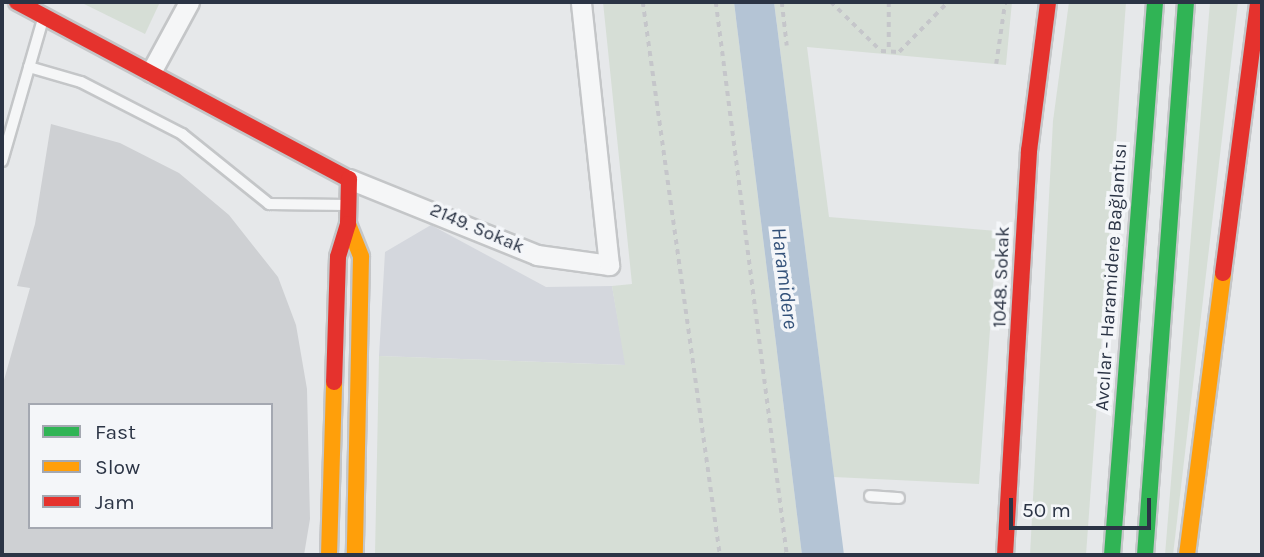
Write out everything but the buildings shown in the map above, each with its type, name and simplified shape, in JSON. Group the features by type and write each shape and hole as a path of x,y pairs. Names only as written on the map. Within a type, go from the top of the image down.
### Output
{"main road":[{"path":"17,2 349,179 348,224 338,257 329,555"},
{"name":"1048. Sokak","path":"1005,555 1028,151 1048,2"},
{"path":"1136,235 1127,157 1137,2"},
{"name":"Avcılar - Haramidere Bağlantısı","path":"1112,555 1155,2"},
{"path":"1145,555 1186,2"},
{"path":"1187,555 1256,73 1258,2"},
{"path":"348,224 361,257 355,555"},
{"path":"1199,555 1207,419"}],"street":[{"path":"151,72 190,2"},
{"name":"2149. Sokak","path":"349,179 537,255 609,265 581,2"}],"lane":[{"path":"2,161 44,16"},
{"path":"29,67 81,82 182,134 269,204 348,205"},
{"path":"870,496 899,498"}],"path":[{"path":"643,2 720,555"},
{"path":"716,2 787,555"},
{"path":"782,2 787,46"},
{"path":"831,2 881,51 899,52 948,2"},
{"path":"889,2 889,51"},
{"path":"996,64 1004,2"}],"shaded area":[{"path":"80,2 160,2 145,34"},
{"path":"603,2 734,2 802,555 375,555 379,356 625,365 612,286 632,284"},
{"path":"774,2 1012,2 1006,65 807,47 829,217 997,231 979,484 834,477"},
{"path":"1069,2 1126,2 1086,555 1030,555 1053,121"},
{"path":"1210,2 1238,2 1173,555 1165,555"},
{"path":"431,225 546,287 612,286 626,365 379,356 385,252"}],"water":[{"name":"Haramidere","path":"734,2 774,2 844,555 802,555"}],"traffic: fast":[{"path":"1112,555 1155,2"},
{"path":"1145,555 1186,2"}],"traffic: slow":[{"path":"348,224 361,257 355,555"},
{"path":"1187,555 1223,273"},
{"path":"329,555 334,382"}],"traffic: jam":[{"path":"17,2 349,179 348,224 338,257 334,382"},
{"path":"1005,555 1029,151 1048,2"},
{"path":"1223,273 1258,2"}]}
